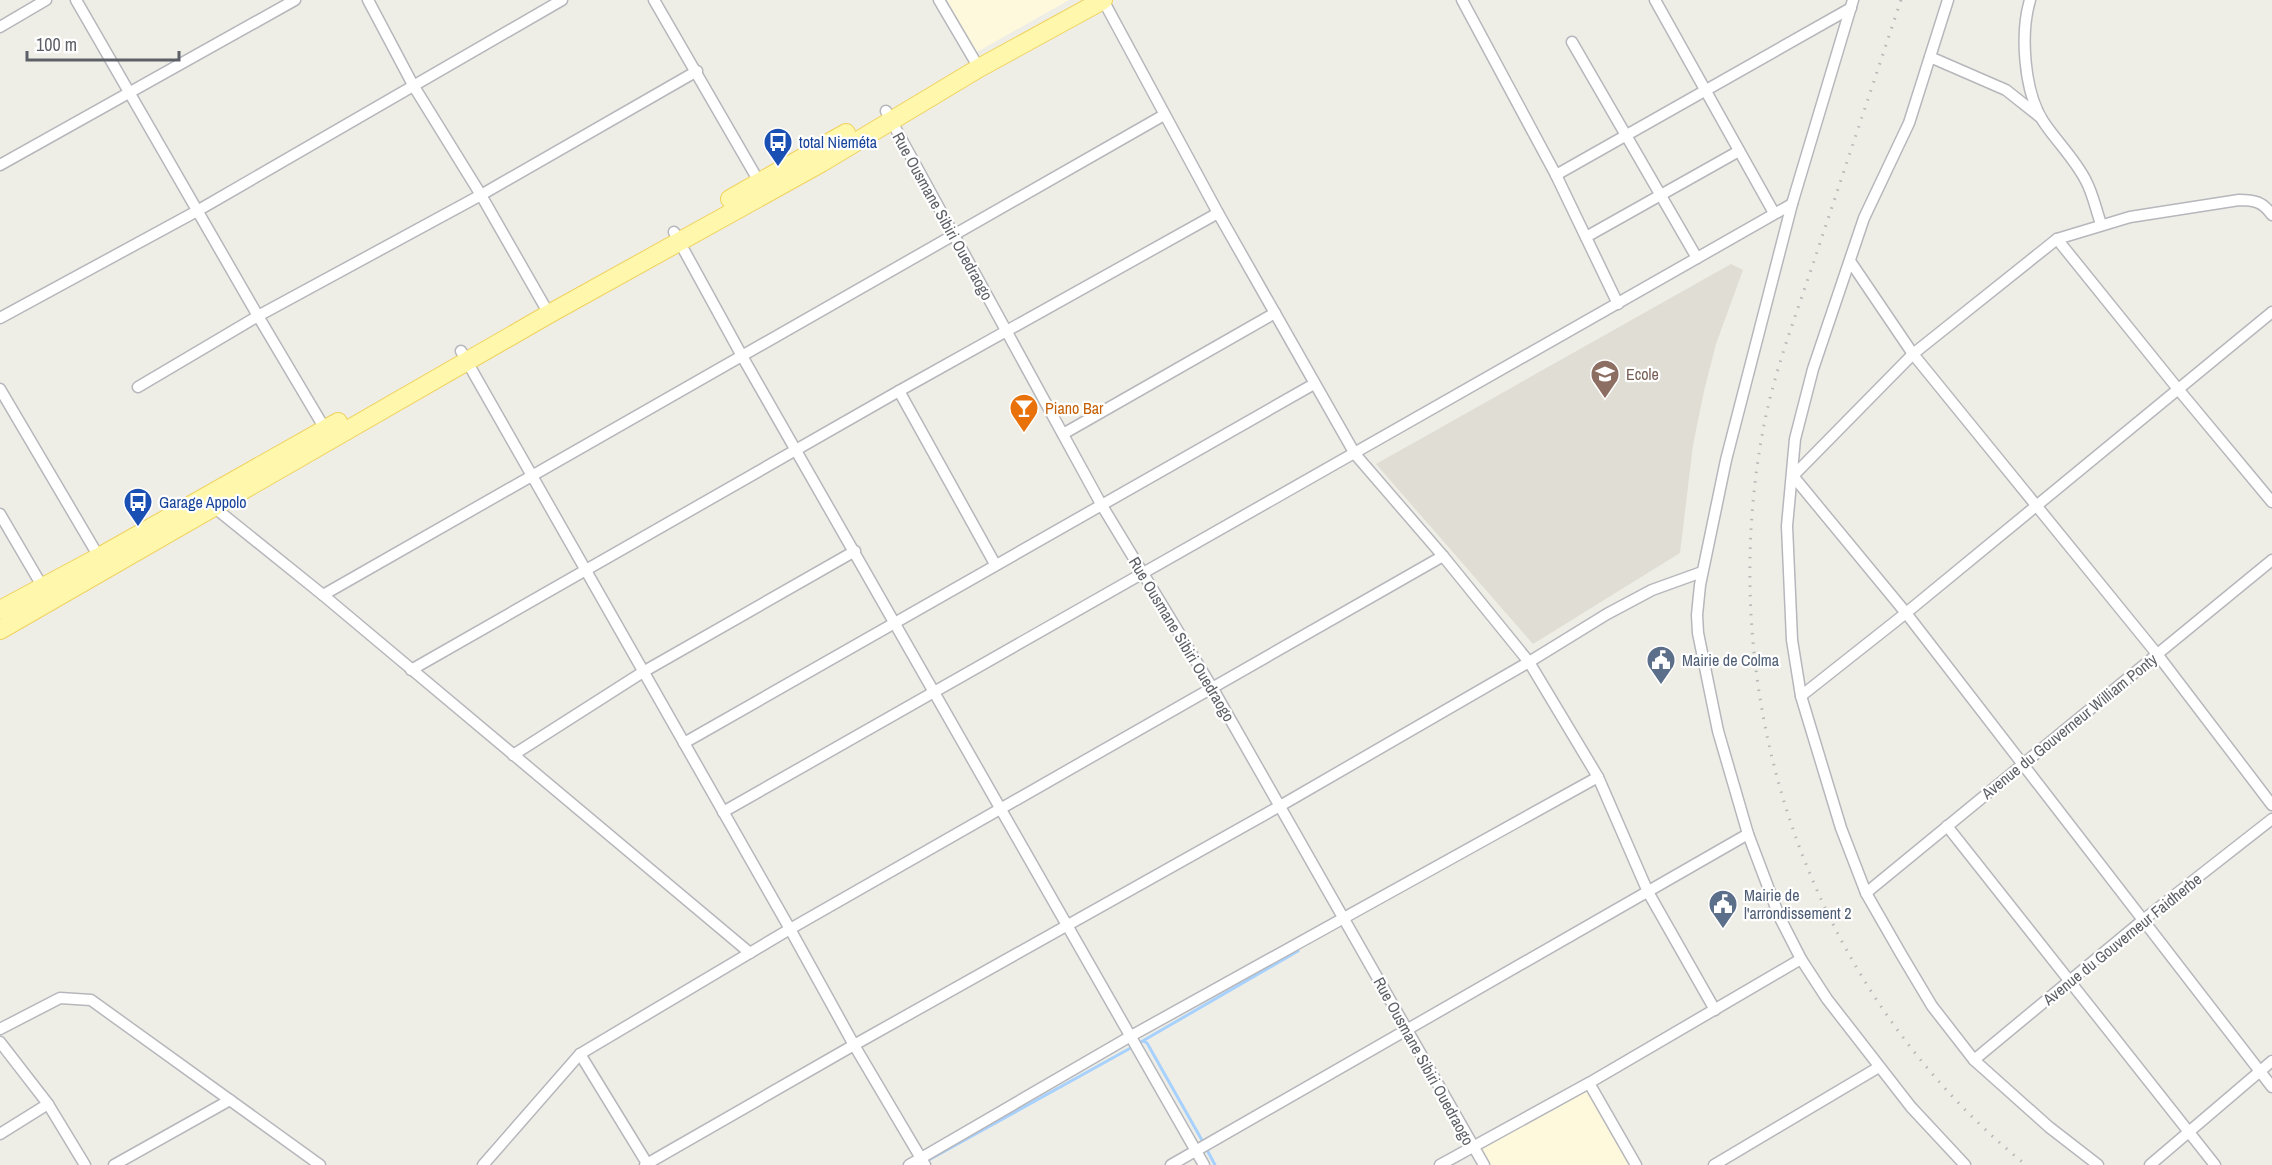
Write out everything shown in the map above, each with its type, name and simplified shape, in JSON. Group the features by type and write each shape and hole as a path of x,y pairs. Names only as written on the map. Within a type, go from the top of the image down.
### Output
{"main road":[{"path":"0,610 47,594 763,188 977,64 1080,0"},
{"path":"977,64 1103,0"},
{"path":"0,630 99,557 208,502"}],"street":[{"path":"0,27 46,0"},
{"path":"76,0 328,434"},
{"path":"0,165 295,0"},
{"path":"368,0 413,85 482,195 546,310"},
{"path":"0,318 197,211 562,0"},
{"path":"654,0 763,188"},
{"path":"939,0 977,64"},
{"path":"1103,0 1218,213 1355,454 1443,556 1529,662 1598,777 1648,892 1715,1010"},
{"path":"1462,0 1556,175 1618,304"},
{"path":"1655,0 1774,213"},
{"path":"1948,0 1909,123 1864,218 1813,369 1795,439 1787,526 1792,640 1801,696 1841,828 1866,893 1932,1006 1974,1060 2049,1127 2098,1165"},
{"path":"2030,0 2024,27 2025,59 2032,94 2043,119 2086,180 2101,224"},
{"path":"1556,175 1706,91 1852,4"},
{"path":"1852,4 1792,204 1731,439 1702,572 1697,615 1703,663 1718,731 1748,834 1766,886 1802,959 1827,999 1926,1124 1965,1165"},
{"path":"1572,42 1697,258"},
{"path":"1930,57 2006,90 2043,119"},
{"path":"138,387 258,316 482,195 697,71"},
{"path":"323,596 1164,115"},
{"name":"Rue Ousmane Sibiri Ouedraogo","path":"888,116 1101,504 1213,689 1484,1165"},
{"path":"1586,237 1739,151"},
{"path":"1792,476 1913,354 2057,239 2130,217 2239,200 2252,200 2264,204 2272,215"},
{"path":"723,812 1792,204"},
{"path":"411,670 899,391 1218,213"},
{"path":"676,237 1204,1165"},
{"path":"2057,239 2272,502"},
{"path":"1850,261 1913,354 2157,654 2272,805"},
{"path":"1801,696 1906,613 2272,312"},
{"path":"1063,434 1275,313"},
{"path":"464,356 854,1045 923,1161"},
{"path":"684,743 1314,384"},
{"path":"0,389 99,557"},
{"path":"899,391 995,564"},
{"path":"1792,476 1906,613 2272,1087"},
{"path":"208,502 750,953"},
{"path":"0,514 47,594"},
{"path":"513,755 643,672 855,550"},
{"path":"483,1165 580,1054 790,929 1443,556"},
{"name":"Avenue du Gouverneur William Ponty","path":"1866,893 2272,560"},
{"path":"580,1054 647,1165 854,1045 1280,806 1529,662 1607,614 1653,590 1702,572"},
{"path":"909,1165 923,1161 1131,1036 1598,777"},
{"name":"Avenue du Gouverneur Faidherbe","path":"1974,1060 2143,920 2272,819"},
{"path":"1947,826 2215,1165"},
{"path":"1172,1165 1748,834"},
{"path":"1440,1165 1589,1083 1802,959"},
{"path":"0,1029 60,998 91,1000 320,1165"},
{"path":"0,1042 48,1104 85,1165"},
{"path":"2151,1165 2272,1061"},
{"path":"1714,1165 1879,1067"},
{"path":"1589,1083 1636,1165"},
{"path":"114,1165 230,1100"},
{"path":"0,1134 48,1104"}],"shaded area":[{"path":"947,0 1069,0 977,52"},
{"path":"1731,264 1743,270 1716,344 1704,391 1693,445 1680,553 1533,644 1376,464"},
{"path":"1589,1083 1636,1165 1484,1165 1473,1146"}],"waterway":[{"path":"925,1162 1127,1050 1298,951"},
{"path":"1143,1041 1147,1043 1203,1142"},
{"path":"1206,1148 1215,1165"}],"railway":[{"path":"1901,0 1786,342 1764,425 1751,528 1752,631 1766,733 1794,831 1834,926 1886,1014 1950,1094 2026,1165"}],"place":[{"name":"total Nieméta","path":"778,168"},
{"name":"Ecole","path":"1605,400"},
{"name":"Piano Bar","path":"1024,434"},
{"name":"Garage Appolo","path":"138,528"},
{"name":"Mairie de Colma","path":"1661,686"},
{"name":"Mairie de l'arrondissement 2","path":"1723,930"}]}
